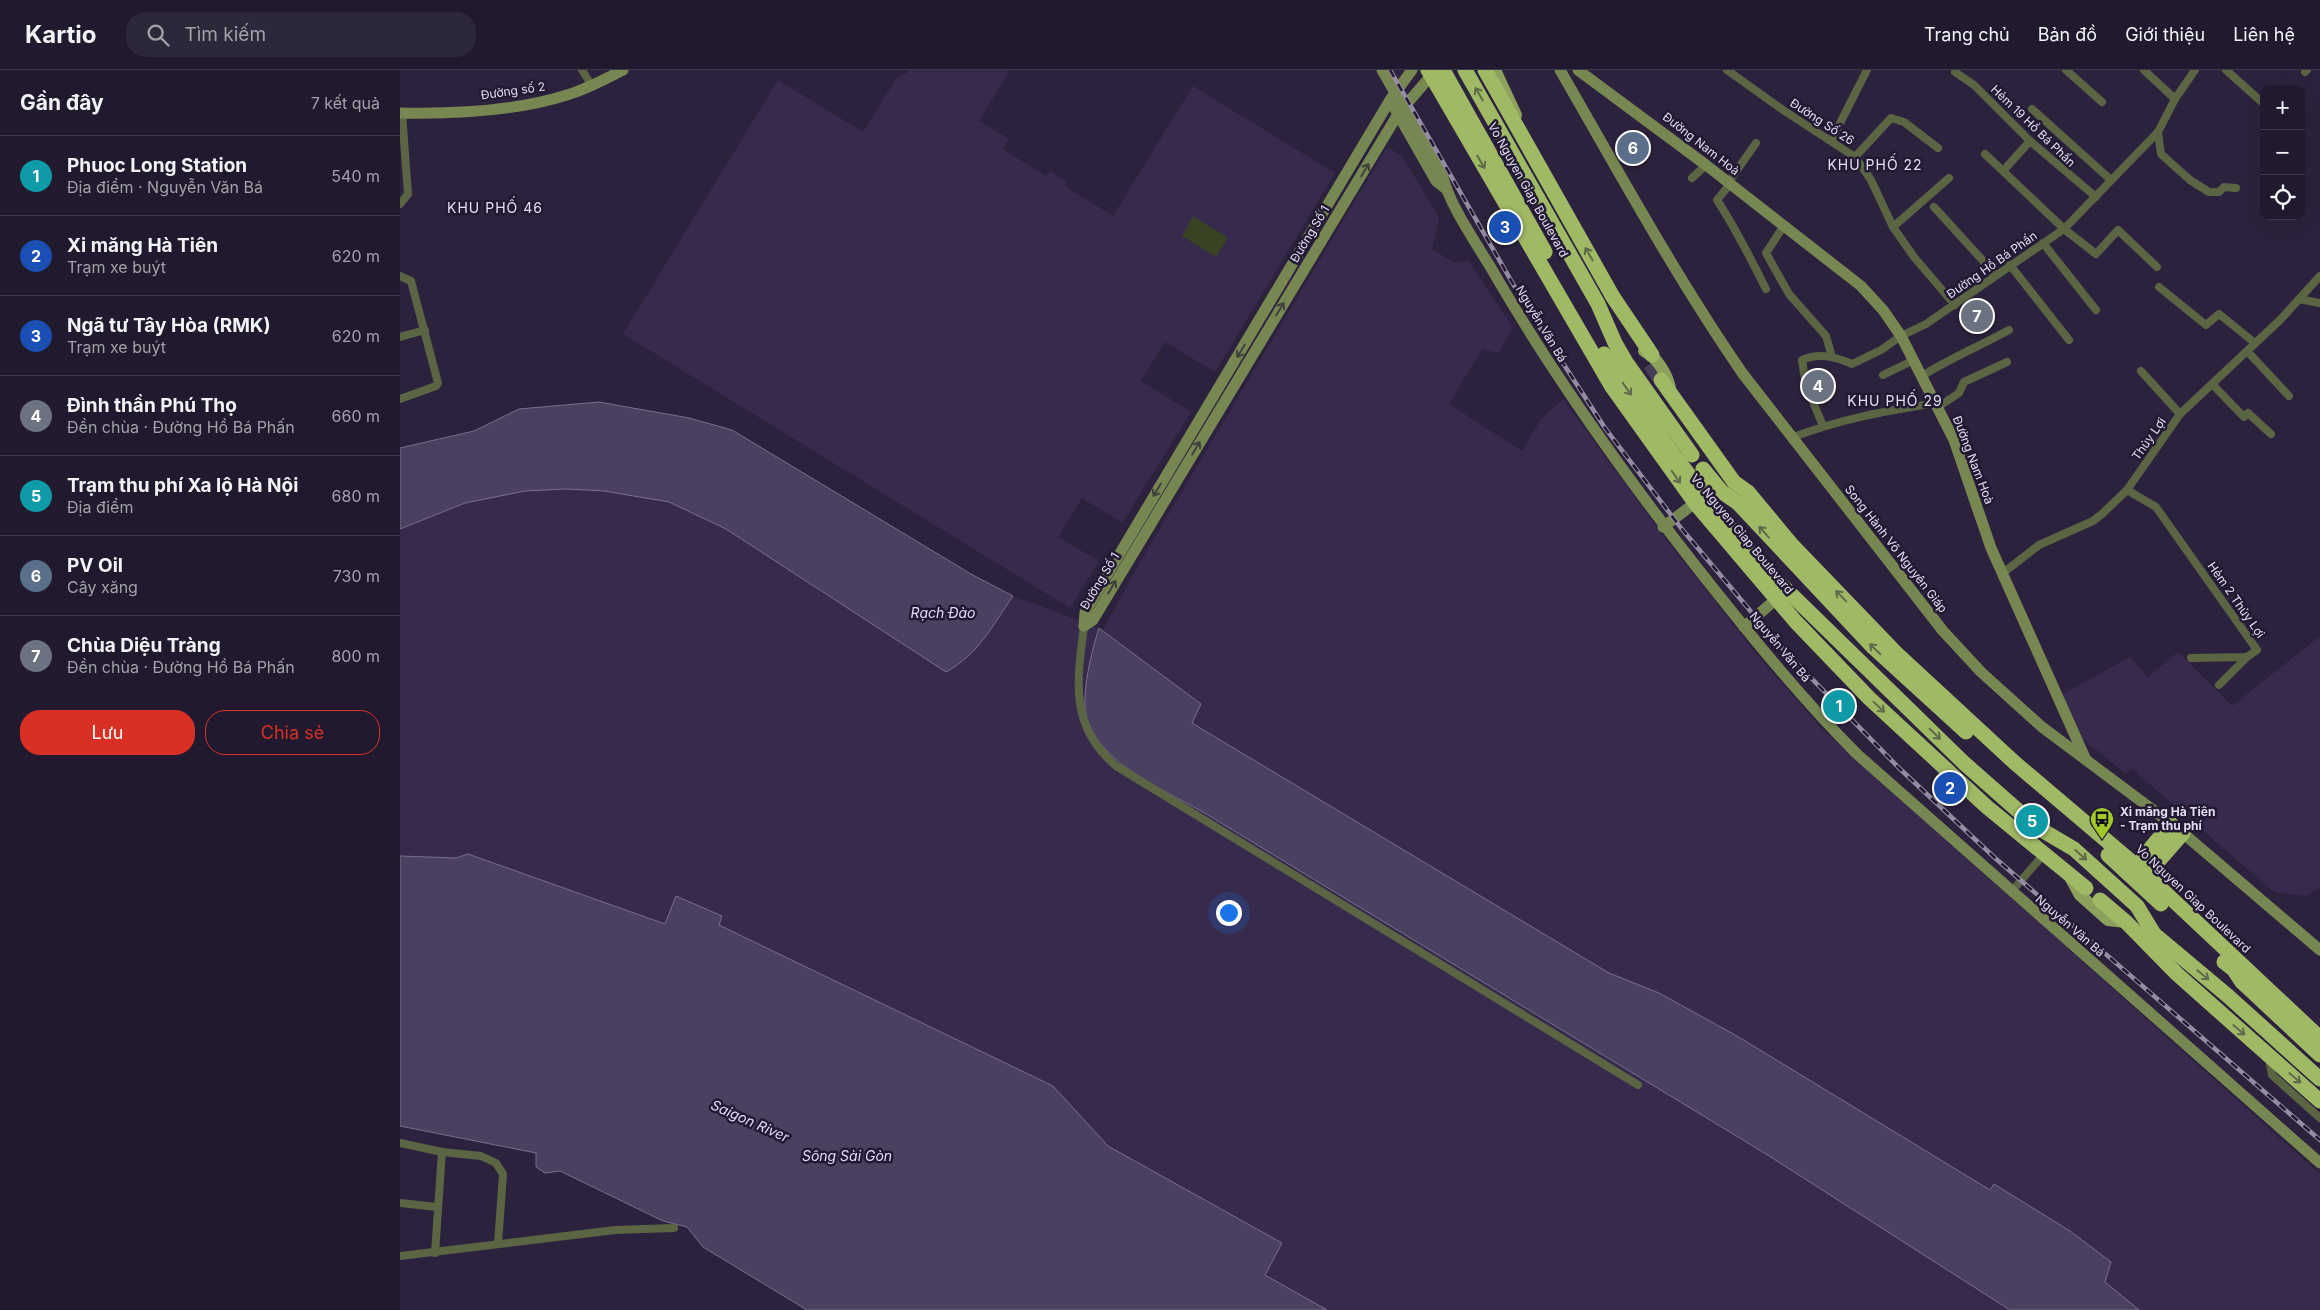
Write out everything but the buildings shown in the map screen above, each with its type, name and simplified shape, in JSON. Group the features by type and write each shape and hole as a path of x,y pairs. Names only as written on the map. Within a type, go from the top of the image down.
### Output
{"highway":[{"name":"Vo Nguyen Giap Boulevard","path":"1465,70 1598,304 1614,343 1692,455"},
{"name":"Vo Nguyen Giap Boulevard","path":"1485,70 1648,356"},
{"name":"Vo Nguyen Giap Boulevard","path":"1434,71 1537,238 1617,374 1673,454 1782,594 1796,622 1869,698 1987,807 2086,888"},
{"name":"Vo Nguyen Giap Boulevard","path":"1434,71 1612,387 1695,503 1734,550 2023,815"},
{"path":"1598,304 1610,313 1648,356"},
{"name":"Vo Nguyen Giap Boulevard","path":"1661,380 1734,482 1748,492 1792,545 1896,653 2015,763 2140,869 2214,947 2242,982 2320,1055"},
{"name":"Vo Nguyen Giap Boulevard","path":"1703,469 1722,492 1738,503 1873,647 2147,891 2214,947 2250,973 2320,1038"},
{"path":"1734,482 1738,503"},
{"path":"1734,550 1753,557"},
{"path":"1964,762 1987,807"},
{"path":"2147,891 2140,869 2143,857 2171,824"},
{"path":"2040,829 2074,849 2138,906 2160,939 2177,974"},
{"path":"2118,864 2140,869 2154,866 2183,833"},
{"name":"Vo Nguyen Giap Boulevard","path":"2100,900 2126,922 2177,974 2320,1101"},
{"path":"2126,922 2160,939 2228,996 2320,1080"},
{"path":"2234,970 2250,973"}],"main road":[{"name":"Đường số 2","path":"401,113 424,114 515,106 556,99 592,86 623,70"},
{"name":"Nguyễn Văn Bá","path":"1373,70 1393,97 1436,181 1446,189 1543,355 1663,527 1744,627 1831,728 2011,892 2320,1164"},
{"name":"Nguyễn Văn Bá","path":"1382,70 1393,97"},
{"name":"Đường Số 1","path":"1084,626 1085,612 1393,97 1412,70"},
{"name":"Vo Nguyen Giap Boulevard","path":"1495,70 1512,104 1522,134"},
{"name":"Song Hành Võ Nguyên Giáp","path":"1560,70 1713,330 1791,438 1962,652 2021,710 2183,833 2320,950"},
{"name":"Đường Nam Hoà","path":"1578,70 1706,165 1783,228 1861,286 1883,310 1902,336 1954,440 1991,548 2087,761"},
{"name":"Đường Số 1","path":"1084,626 1093,620 1401,111 1434,71"},
{"name":"Vo Nguyen Giap Boulevard","path":"1648,356 1668,379 1672,396"},
{"path":"1663,527 1695,503"},
{"path":"1744,627 1782,594"},
{"name":"Vo Nguyen Giap Boulevard","path":"2068,873 2080,895 2108,920 2126,922"}],"street":[{"path":"582,70 592,86"},
{"name":"Đường Số 26","path":"1727,70 1855,158 1871,180 1893,226 1914,257 1955,305"},
{"path":"1831,141 1867,70"},
{"path":"2066,70 2102,102"},
{"path":"2144,70 2174,99"},
{"name":"Đường Hồ Bá Phấn","path":"1823,426 1806,384 1802,360 1820,356 1832,356 1852,364 1881,350 1955,305 2064,229 2158,132 2174,99 2195,70"},
{"path":"2226,70 2260,100"},
{"name":"Hẻm 19 Hồ Bá Phấn","path":"1955,72 1974,85 2030,141 2096,197"},
{"path":"2032,109 2111,180"},
{"path":"400,204 408,194 401,113"},
{"path":"1855,158 1887,121 1893,118 1914,130 1938,148"},
{"path":"2158,132 2162,154 2190,180 2209,192 2219,192 2224,187 2236,188"},
{"path":"2003,171 2030,141"},
{"path":"1756,143 1717,200 1740,235 1746,254 1766,289"},
{"path":"1984,154 2064,229 2096,254 2118,230 2157,267"},
{"path":"1692,178 1706,165"},
{"path":"1893,226 1949,178"},
{"path":"1934,206 1996,275"},
{"path":"1783,228 1766,253 1789,294 1826,336 1832,356"},
{"path":"2043,243 2096,310"},
{"path":"2010,265 2070,340"},
{"path":"400,276 411,281 438,383 436,386 400,399"},
{"name":"Thủy Lợi","path":"2003,573 2039,545 2093,521 2127,490 2180,414 2247,351 2320,276"},
{"path":"2159,287 2206,326 2219,314 2255,343"},
{"path":"2299,299 2320,303"},
{"path":"400,337 425,330"},
{"path":"1922,376 1949,359 1968,352 2009,330"},
{"path":"2247,351 2289,396"},
{"path":"1883,376 1914,360"},
{"path":"1791,438 1823,426 1867,414 1937,405 1959,393 1964,382 2007,362"},
{"path":"2141,371 2180,414"},
{"path":"2212,384 2244,417 2248,413 2271,434"},
{"name":"Hẻm 2 Thủy Lợi","path":"2127,490 2156,507 2257,650 2247,657"},
{"path":"1084,626 1078,674 1084,724 1102,753 1116,766 1638,1085"},
{"path":"2191,658 2247,657"},
{"path":"2219,685 2247,657"},
{"path":"2011,892 2044,854"},
{"path":"2269,1056 2272,1075 2320,1118"},
{"path":"400,1143 442,1152 480,1156 496,1162 501,1167 503,1174 498,1244"},
{"path":"435,1253 442,1152"},
{"path":"400,1203 437,1207"},
{"path":"400,1256 615,1230 674,1228"}],"shaded area":[{"path":"911,70 1010,70 979,121 1009,139 1003,149 1046,176 1050,171 1067,182 1065,186 1113,216 1193,86 1335,173 1215,372 1165,342 1141,381 1191,412 1122,523 1082,498 1058,537 1099,561 1070,608 623,334 778,80 863,132 896,79"},
{"path":"1387,147 1402,156 1439,217 1432,249 1455,263 1468,260 1513,328 1498,353 1482,349 1449,404 1522,451 1541,419 1563,399 1662,534 1754,651 1821,728 2320,1174 2320,1310 2139,1310 2105,1282 2070,1231 1994,1184 1990,1190 1737,1036 1659,993 1609,973 1192,722 1201,704 1103,630 1140,562"},
{"path":"566,489 604,491 669,502 980,645 1013,596 1099,628 1091,656 1086,717 1118,763 1208,815 1766,1154 2010,1310 1327,1310 1265,1275 1282,1243 1108,1146 1053,1086 718,924 722,916 676,896 665,924 468,854 456,858 400,856 400,529 465,503 525,491"},
{"path":"2320,636 2320,888 2306,896 2274,892 2132,769 2125,773 2079,736 2059,696 2130,657 2148,677 2178,652 2232,706"}],"green space":[{"path":"1193,216 1228,238 1216,257 1182,236"}],"water":[{"name":"Rạch Đào","path":"599,402 689,418 732,430 971,574 1013,596 976,648 946,672 726,529 669,502 604,491 566,489 525,491 465,503 400,529 400,448 474,431 519,409"},
{"path":"1099,628 1201,704 1192,723 1609,973 1659,993 1737,1036 1990,1190 1994,1184 2070,1231 2111,1262 2105,1282 2139,1310 2010,1310 1766,1154 1208,815 1137,775 1106,750 1095,735 1087,719 1085,709 1086,686 1090,660"},
{"name":"Sông Sài Gòn","path":"468,854 665,924 676,896 722,916 719,925 1053,1086 1108,1146 1282,1243 1265,1275 1327,1310 807,1310 703,1247 687,1227 663,1221 560,1171 545,1173 536,1167 536,1153 400,1126 400,856 456,858"}],"tunnel":[{"path":"1650,364 1661,380"},
{"path":"2023,815 2040,829"}],"railway":[{"path":"1390,70 1524,303 1605,428 1681,528 1778,644 1899,768 1995,858 2320,1140"}],"place":[{"name":"PV Oil","path":"1633,148"},
{"name":"Ngã tư Tây Hòa (RMK)","path":"1505,227"},
{"name":"Chùa Diệu Tràng","path":"1977,316"},
{"name":"Đình thần Phú Thọ","path":"1818,386"},
{"name":"Phuoc Long Station","path":"1839,706"},
{"name":"Xi măng Hà Tiên","path":"1950,788"},
{"name":"Trạm thu phí Xa lộ Hà Nội","path":"2032,821"},
{"name":"Xi măng Hà Tiên - Trạm thu phí","path":"2102,840"}],"district":[{"name":"KHU PHỐ 22","path":"1875,165"},
{"name":"KHU PHỐ 46","path":"495,208"},
{"name":"KHU PHỐ 29","path":"1895,401"}],"water label":[{"name":"Saigon River","path":"750,1121"}]}
